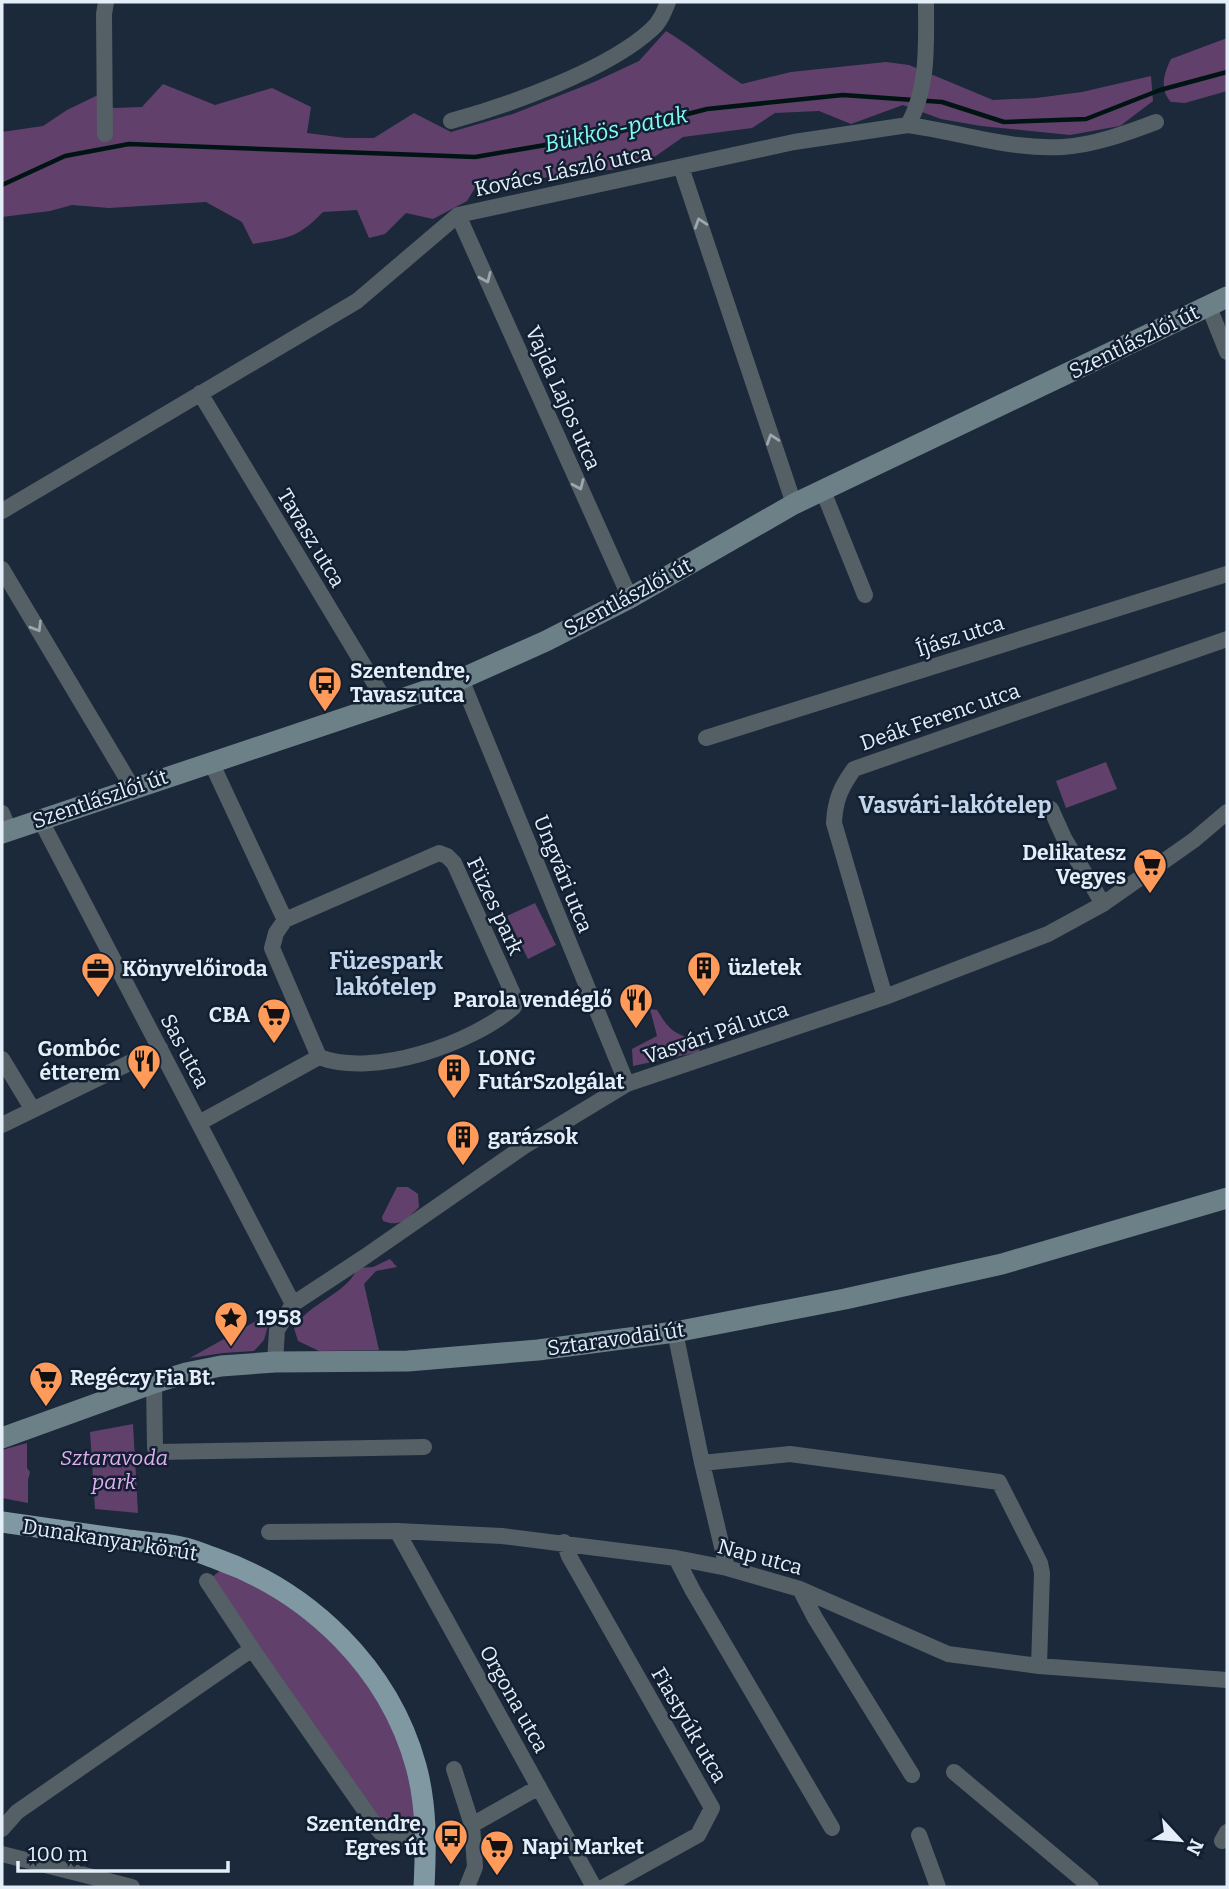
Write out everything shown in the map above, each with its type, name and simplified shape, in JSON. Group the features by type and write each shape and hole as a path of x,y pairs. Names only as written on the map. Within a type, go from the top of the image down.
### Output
{"main road":[{"name":"Szentlászlói út","path":"4,825 40,819 461,679 546,641 630,598 794,504 1218,302"},
{"name":"Sztaravodai út","path":"2,1438 186,1373 221,1366 275,1362 408,1361 538,1350 676,1332 845,1299 1002,1264 1227,1198"},
{"name":"Dunakanyar körút","path":"2,1522 183,1547 249,1572 310,1607 351,1646 381,1688 402,1730 415,1765 422,1797 426,1838 424,1887"}],"street":[{"path":"106,2 106,134"},
{"path":"451,121 531,94 579,74 617,54 653,28 668,2"},
{"path":"912,119 927,64 926,2"},
{"name":"Kovács László utca","path":"2,511 357,302 458,215 912,119 1004,143 1063,147 1102,139 1156,122"},
{"path":"681,167 794,504"},
{"name":"Vajda Lajos utca","path":"458,215 630,598"},
{"path":"1218,302 1227,352"},
{"name":"Tavasz utca","path":"200,393 387,705"},
{"path":"823,491 865,595"},
{"path":"2,569 132,788"},
{"name":"Íjász utca","path":"706,738 1227,573"},
{"name":"Deák Ferenc utca","path":"885,997 835,823 835,802 842,785 854,769 1227,639"},
{"name":"Ungvári utca","path":"461,679 627,1084"},
{"path":"199,1123 319,1057 272,948 276,933 285,920 211,762"},
{"path":"1051,809 1064,838 1103,904"},
{"name":"Vasvári Pál utca","path":"275,1362 277,1330 293,1304 523,1147 627,1084 885,997 1048,934 1103,904 1194,840 1227,811"},
{"name":"Sas utca","path":"40,819 293,1304"},
{"name":"Füzes park","path":"285,920 439,853 454,863 513,994 514,1007 501,1018 468,1035 420,1054 383,1063 335,1063 319,1057"},
{"path":"2,1125 159,1048"},
{"path":"2,1059 33,1110"},
{"path":"676,1332 702,1463 727,1568"},
{"path":"154,1384 155,1448 158,1452 424,1447"},
{"path":"702,1463 790,1454 999,1482 1040,1563 1039,1666"},
{"name":"Nap utca","path":"269,1532 397,1531 502,1536 677,1558 727,1568 800,1588 948,1654 1039,1666 1227,1680"},
{"name":"Orgona utca","path":"397,1531 594,1887"},
{"name":"Fiastyúk utca","path":"564,1542 569,1556 712,1808 698,1835 604,1887"},
{"path":"677,1558 693,1591 832,1828"},
{"path":"207,1581 251,1649 380,1832 395,1838 426,1838"},
{"path":"800,1588 814,1618 912,1775"},
{"path":"2,1829 17,1812 251,1649"},
{"path":"454,1769 472,1825 475,1867 467,1887"},
{"path":"954,1772 1091,1887"},
{"path":"472,1825 539,1787"},
{"path":"919,1836 938,1887"},
{"path":"2,1854 131,1887"}],"green space":[{"path":"666,31 742,84 791,72 886,62 909,65 993,100 1082,92 1151,76 1153,101 1120,126 1070,135 941,119 903,105 851,124 819,111 775,113 752,128 683,137 656,156 617,169 500,183 481,178 467,201 433,219 406,213 385,234 369,238 357,210 323,212 299,232 253,244 242,222 206,202 109,208 72,205 50,211 2,217 2,132 43,126 67,110 98,95 113,108 142,107 163,84 215,105 272,88 311,107 307,133 374,138 414,113 451,132 513,114 639,61"},
{"path":"1227,38 1227,91 1185,103 1171,102 1165,92 1164,81 1171,59"},
{"path":"1106,762 1117,789 1066,808 1056,781"},
{"path":"535,903 556,945 528,959 507,916"},
{"path":"650,1009 657,1010 673,1031 701,1044 699,1052 633,1066 632,1049 657,1036"},
{"path":"397,1187 408,1187 418,1194 419,1207 399,1223 389,1223 383,1221 382,1217"},
{"path":"390,1259 397,1267 376,1271 364,1284 379,1350 319,1351 298,1341 294,1328 300,1319 346,1284 357,1268 373,1267"},
{"path":"272,1312 264,1340 254,1351 190,1358"},
{"name":"Sztaravoda park","path":"133,1424 138,1513 95,1509 90,1432"},
{"path":"27,1443 27,1468 30,1472 28,1503 2,1498 2,1450"},
{"path":"230,1563 309,1607 402,1730 426,1838 380,1832 207,1581"}],"waterway":[{"name":"Bükkös-patak","path":"2,185 65,156 129,144 475,157 610,134 707,109 843,95 942,102 1004,122 1086,119 1160,90 1227,72"}],"place":[{"name":"Szentendre, Tavasz utca","path":"325,713"},
{"name":"Delikatesz Vegyes","path":"1150,895"},
{"name":"üzletek","path":"704,998"},
{"name":"Könyvelőiroda","path":"98,999"},
{"name":"Parola vendéglő","path":"636,1030"},
{"name":"CBA","path":"274,1045"},
{"name":"Gombóc étterem","path":"144,1091"},
{"name":"LONG FutárSzolgálat","path":"454,1100"},
{"name":"garázsok","path":"463,1167"},
{"name":"1958","path":"231,1348"},
{"name":"Regéczy Fia Bt.","path":"46,1408"},
{"name":"Szentendre, Egres út","path":"451,1866"},
{"name":"Napi Market","path":"497,1877"}],"district":[{"name":"Vasvári-lakótelep","path":"955,805"},
{"name":"Füzespark lakótelep","path":"386,974"}]}
